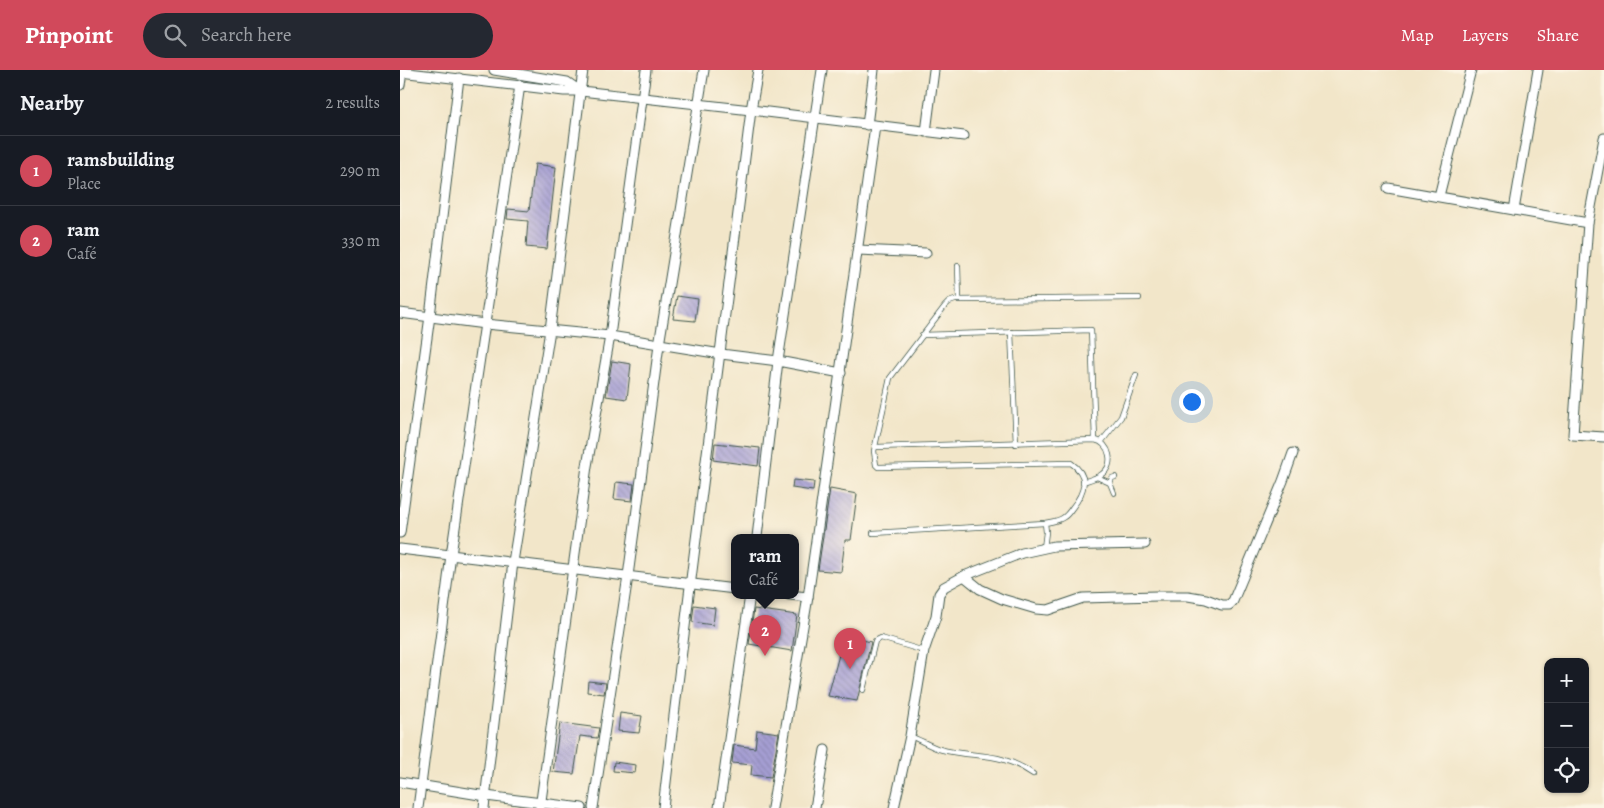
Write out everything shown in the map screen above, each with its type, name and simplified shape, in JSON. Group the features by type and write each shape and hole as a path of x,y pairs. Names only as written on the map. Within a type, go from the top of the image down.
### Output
{"street":[{"path":"494,70 522,72 567,82 580,91"},
{"path":"484,808 513,562 550,330 583,70"},
{"path":"540,805 587,466 610,336 646,70"},
{"path":"593,808 628,576 659,345 704,70"},
{"path":"663,808 689,583 721,354 751,110 758,70"},
{"path":"757,534 778,361 822,70"},
{"path":"772,808 808,597 858,250 871,125 874,70"},
{"path":"926,132 934,70"},
{"path":"1439,196 1470,70"},
{"path":"1514,210 1538,70"},
{"path":"400,85 401,72 751,110 964,136"},
{"path":"400,533 430,316 459,78"},
{"path":"418,808 451,555 520,85"},
{"path":"1604,138 1588,223 1574,435 1604,437"},
{"path":"1388,188 1588,223"},
{"path":"858,250 926,252"},
{"path":"400,313 485,324 610,336 659,345 778,361 840,373"},
{"path":"964,576 980,588 1002,599 1036,609 1048,610 1083,598 1157,596 1188,596 1206,599 1222,605 1229,605 1233,601 1283,482 1293,453"},
{"path":"894,808 910,736 924,651 936,616 939,594 944,587 964,576 1022,553 1044,548 1054,546 1145,544"},
{"path":"400,549 731,588"},
{"path":"799,596 808,597"},
{"path":"719,808 749,599"},
{"path":"815,808 825,750"},
{"path":"400,782 540,805 582,808"}],"lane":[{"path":"958,266 960,300"},
{"path":"873,533 1045,523 1063,518 1082,493 1083,482 1078,468 1071,463 878,467 874,451 890,378 949,302 960,300 1138,298"},
{"path":"922,335 1090,330 1095,440"},
{"path":"1011,332 1016,444"},
{"path":"1102,441 1121,417 1136,375"},
{"path":"876,448 1102,441 1107,447 1108,465 1102,474 1083,482"},
{"path":"1097,477 1110,483 1114,493"},
{"path":"1110,483 1112,478 1115,477"},
{"path":"1044,548 1045,523"},
{"path":"862,690 877,638 924,651"},
{"path":"910,736 939,749 1000,757 1019,764 1033,774"}],"building":[{"path":"535,164 556,167 547,249 526,247 528,221 507,219 508,209 529,211"},
{"path":"677,296 698,299 695,321 673,319"},
{"path":"612,361 631,364 627,399 606,396"},
{"path":"715,443 760,448 758,466 713,460"},
{"path":"793,480 814,482 813,491 792,488"},
{"path":"616,482 634,484 632,501 614,499"},
{"path":"830,489 857,494 851,540 845,540 841,572 818,570"},
{"path":"694,605 715,608 713,625 692,622"},
{"path":"754,609 797,615 792,651 749,644"},
{"path":"844,636 871,642 857,701 828,696"},
{"path":"588,681 606,683 604,694 587,692"},
{"path":"620,713 642,716 639,733 618,731"},
{"path":"560,723 599,728 597,738 580,736 574,774 553,772"},
{"path":"757,730 779,733 771,777 751,775 752,765 732,763 734,745 755,748"},
{"path":"614,762 636,765 635,773 613,771"}],"place":[{"name":"ram","path":"765,656"},
{"name":"ramsbuilding","path":"850,669"}]}
